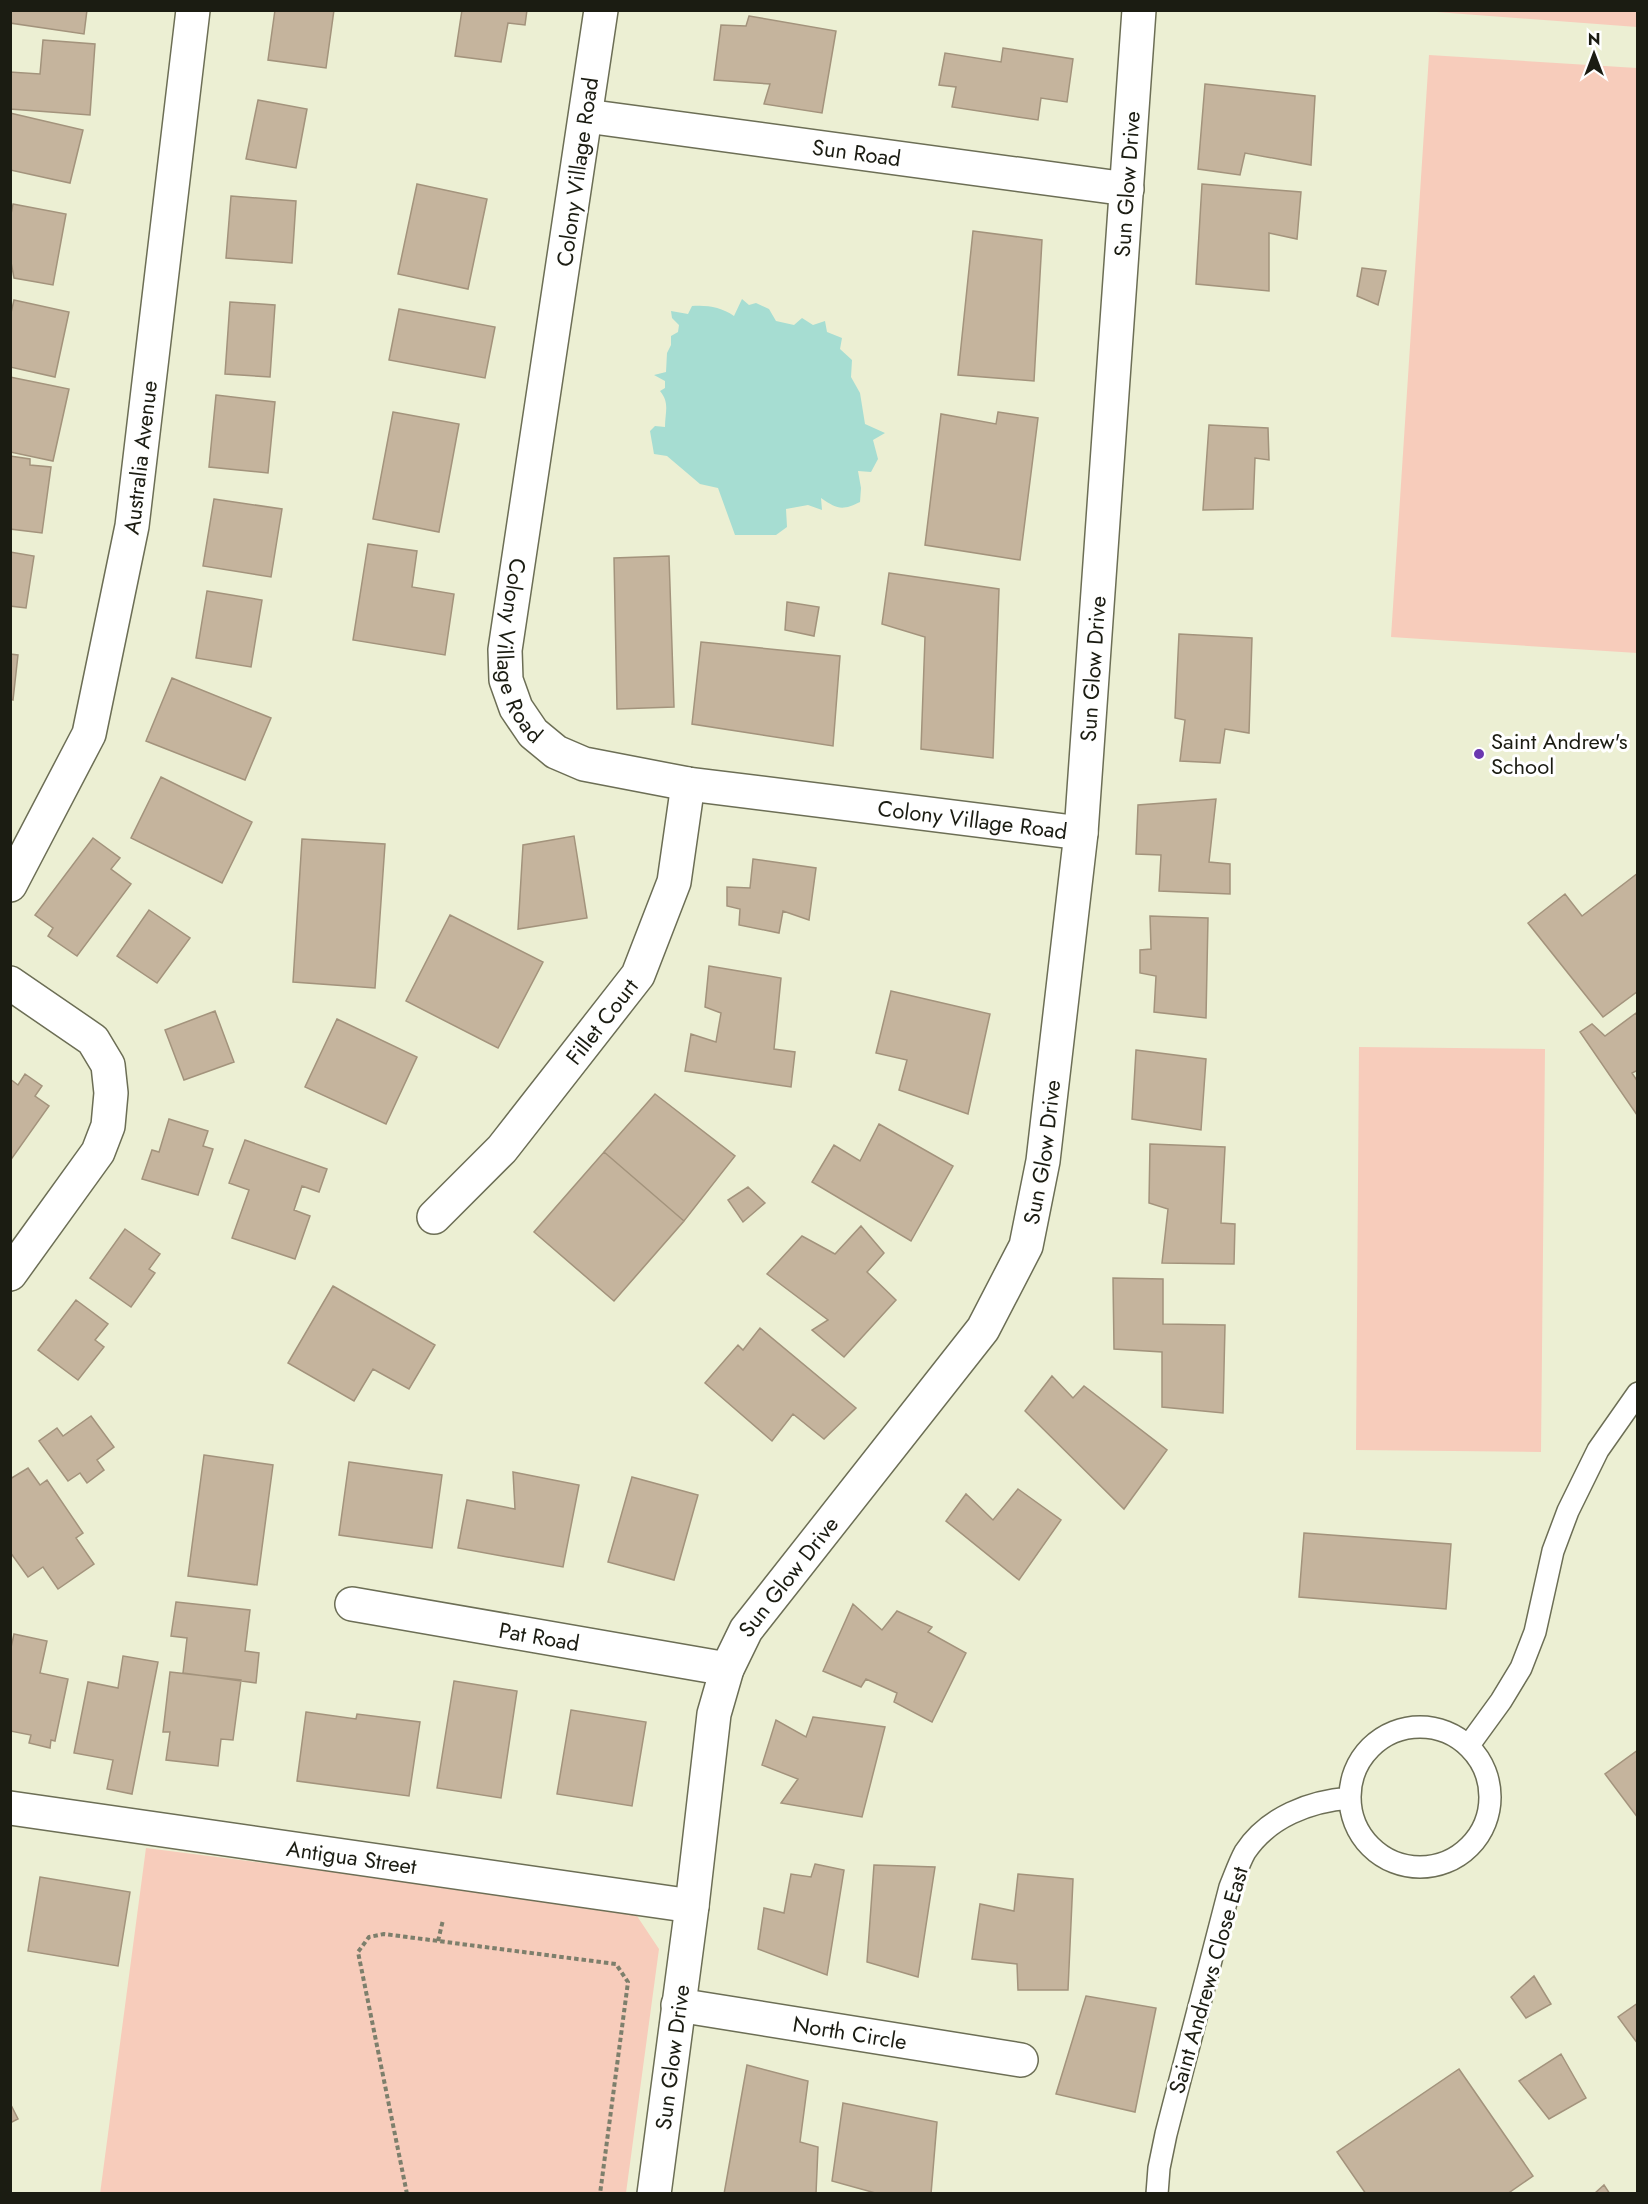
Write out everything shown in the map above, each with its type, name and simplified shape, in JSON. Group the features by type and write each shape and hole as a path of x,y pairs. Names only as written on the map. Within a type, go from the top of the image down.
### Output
{"street":[{"name":"Australia Avenue","path":"10,885 89,734 130,538 193,10"},
{"name":"Colony Village Road","path":"601,10 505,650 506,680 516,708 533,733 556,752 584,764 688,784 1081,833"},
{"name":"Sun Glow Drive","path":"654,2193 692,1906 714,1714 727,1670 746,1630 982,1329 1026,1246 1043,1161 1081,833 1139,10"},
{"name":"Sun Road","path":"586,116 1127,189"},
{"name":"Fillet Court","path":"434,1217 502,1149 638,975 674,882 688,784"},
{"path":"10,983 93,1040 108,1065 111,1093 108,1126 98,1152 10,1274"},
{"name":"Pat Road","path":"352,1604 727,1670"},
{"name":"Antigua Street","path":"10,1808 692,1906"},
{"name":"North Circle","path":"678,2005 1021,2060"}],"lane":[{"path":"1469,1745 1501,1701 1521,1668 1535,1632 1553,1551 1568,1511 1598,1450 1638,1393"},
{"path":"1429,1727 1450,1733 1469,1745 1486,1773 1490,1805 1484,1827 1471,1844 1454,1859 1433,1866 1410,1867 1389,1860 1371,1848 1358,1831 1350,1811 1350,1788 1356,1768 1369,1749 1386,1736 1407,1729 1429,1727"},
{"name":"Saint Andrews Close East","path":"1157,2193 1159,2168 1172,2111 1230,1887 1244,1854 1261,1834 1300,1807 1350,1798"}],"path":[{"path":"438,1941 443,1920"},
{"path":"407,2193 358,1952 369,1937 384,1934 616,1964 628,1982 600,2193"}],"shaded area":[{"path":"1423,11 1637,11 1637,27"},
{"path":"1429,55 1637,68 1637,653 1391,637"},
{"path":"1359,1047 1545,1049 1541,1452 1356,1450"},
{"path":"146,1848 633,1910 659,1949 626,2193 100,2194"}],"water":[{"path":"742,299 749,305 756,303 769,309 776,321 794,325 802,318 813,325 825,321 827,332 842,338 840,349 852,360 851,377 860,393 865,424 885,433 873,440 878,459 871,472 858,471 861,488 860,502 840,508 821,498 822,510 808,505 786,509 787,527 776,535 735,535 718,488 700,484 667,456 654,454 650,431 655,426 665,427 666,404 660,391 665,388 665,381 654,375 666,372 671,336 678,332 679,325 672,318 671,311 688,314 692,306 703,306 714,307 734,316"}],"building":[{"path":"10,10 87,10 84,34 10,23"},
{"path":"275,10 334,10 326,68 268,60"},
{"path":"462,10 527,10 525,25 508,23 501,62 455,56"},
{"path":"749,16 836,31 822,113 764,104 770,84 714,80 721,25 746,26"},
{"path":"43,40 95,44 90,115 10,109 10,72 40,74"},
{"path":"1003,48 1073,59 1067,102 1041,98 1038,120 952,107 956,87 939,85 945,53 1001,62"},
{"path":"1205,84 1315,96 1311,165 1245,153 1240,175 1198,169"},
{"path":"258,100 307,109 296,168 246,159"},
{"path":"10,113 83,130 70,183 10,170"},
{"path":"417,184 487,199 468,289 398,274"},
{"path":"1202,184 1301,192 1297,239 1269,233 1269,291 1196,284"},
{"path":"231,196 296,201 292,263 226,258"},
{"path":"13,204 66,214 53,285 14,278 10,257 10,219"},
{"path":"973,231 1042,240 1034,381 958,375"},
{"path":"1362,268 1386,271 1378,305 1357,296"},
{"path":"14,300 69,312 55,377 10,367 10,317"},
{"path":"230,302 275,305 270,377 225,374"},
{"path":"399,309 495,327 485,378 389,360"},
{"path":"10,377 69,389 53,461 10,452"},
{"path":"216,395 275,402 268,473 209,467"},
{"path":"393,412 459,424 439,532 373,519"},
{"path":"998,412 1038,418 1020,560 925,545 941,414 996,424"},
{"path":"1209,425 1268,428 1269,460 1255,458 1253,509 1203,510"},
{"path":"10,456 30,459 30,465 51,467 42,533 10,529"},
{"path":"214,499 282,509 271,577 203,566"},
{"path":"368,544 417,551 412,587 454,594 445,655 353,640"},
{"path":"10,552 34,556 26,608 10,606"},
{"path":"669,556 674,707 617,709 614,558"},
{"path":"889,573 999,589 993,758 921,749 925,637 882,624"},
{"path":"207,591 262,600 251,667 196,658"},
{"path":"787,602 819,607 814,636 785,630"},
{"path":"1179,634 1252,638 1249,733 1225,729 1220,763 1180,761 1185,720 1175,718"},
{"path":"701,642 840,656 833,746 692,724"},
{"path":"10,654 18,655 13,700 10,699"},
{"path":"172,678 271,718 245,780 146,741"},
{"path":"161,777 252,822 222,883 131,838"},
{"path":"1216,799 1209,862 1230,864 1230,894 1159,891 1161,855 1136,854 1138,805"},
{"path":"574,836 587,918 518,929 523,845"},
{"path":"93,838 120,858 111,869 131,884 77,956 48,936 53,928 35,915"},
{"path":"302,839 385,844 375,988 293,982"},
{"path":"753,859 816,868 809,920 783,911 779,933 739,925 740,909 727,906 727,887 750,888"},
{"path":"1638,873 1638,991 1603,1017 1528,923 1565,894 1582,916"},
{"path":"149,910 190,938 157,983 117,956"},
{"path":"450,915 543,962 498,1048 406,1001"},
{"path":"1150,916 1208,918 1206,1018 1154,1012 1156,976 1140,973 1140,950 1151,949"},
{"path":"709,966 781,978 774,1049 795,1052 791,1087 685,1071 691,1034 716,1042 721,1013 705,1007"},
{"path":"891,991 990,1014 968,1114 899,1090 907,1060 876,1053"},
{"path":"215,1011 234,1062 184,1080 165,1030"},
{"path":"1636,1013 1638,1016 1638,1070 1632,1073 1638,1082 1637,1115 1580,1032 1592,1024 1605,1036"},
{"path":"337,1019 417,1057 386,1124 305,1087"},
{"path":"1136,1050 1206,1059 1201,1130 1132,1119"},
{"path":"25,1074 42,1086 35,1096 49,1106 10,1161 10,1079 18,1085"},
{"path":"655,1094 735,1156 684,1221 604,1152"},
{"path":"169,1119 208,1131 203,1146 213,1149 198,1195 142,1179 152,1150 159,1152"},
{"path":"879,1124 953,1166 911,1241 812,1182 834,1145 860,1161"},
{"path":"245,1140 327,1169 319,1192 302,1186 294,1210 310,1216 295,1259 232,1238 249,1190 229,1183"},
{"path":"1150,1144 1225,1147 1221,1223 1235,1224 1234,1264 1162,1263 1168,1209 1149,1203"},
{"path":"604,1152 684,1221 614,1301 534,1232"},
{"path":"748,1187 765,1203 743,1222 728,1200"},
{"path":"861,1226 884,1253 867,1272 896,1300 844,1357 812,1330 828,1320 767,1274 802,1236 835,1254"},
{"path":"125,1229 160,1254 149,1269 155,1273 131,1307 90,1278"},
{"path":"1113,1278 1163,1279 1163,1324 1225,1325 1223,1413 1162,1407 1162,1352 1114,1349"},
{"path":"333,1286 435,1345 409,1389 373,1369 354,1401 288,1363"},
{"path":"76,1300 108,1324 95,1340 104,1347 78,1380 38,1350"},
{"path":"760,1328 856,1408 824,1439 793,1414 772,1441 705,1383 738,1345 743,1350"},
{"path":"1052,1376 1073,1398 1084,1386 1167,1450 1124,1509 1025,1411"},
{"path":"91,1416 114,1447 97,1460 104,1470 87,1483 80,1473 68,1481 39,1441 57,1428 63,1436"},
{"path":"204,1455 273,1465 257,1585 188,1576"},
{"path":"349,1462 442,1475 432,1548 339,1535"},
{"path":"28,1468 40,1485 47,1480 83,1533 76,1538 94,1564 58,1589 43,1567 28,1577 10,1552 10,1479"},
{"path":"513,1472 579,1485 563,1567 458,1548 467,1500 515,1509"},
{"path":"632,1477 698,1495 674,1580 608,1562"},
{"path":"1018,1489 1061,1520 1019,1580 946,1521 966,1494 993,1520"},
{"path":"1304,1533 1451,1544 1446,1609 1299,1597"},
{"path":"176,1602 250,1610 245,1651 259,1653 256,1683 183,1673 187,1638 171,1636"},
{"path":"853,1604 882,1630 897,1611 932,1627 928,1632 966,1653 932,1722 894,1702 897,1693 866,1679 861,1687 823,1671"},
{"path":"14,1634 47,1641 40,1673 68,1679 55,1741 51,1740 50,1748 29,1743 31,1735 10,1731 10,1652"},
{"path":"123,1656 158,1662 132,1794 107,1789 113,1760 74,1753 88,1682 118,1688"},
{"path":"170,1672 241,1680 233,1740 221,1739 218,1766 166,1760 170,1732 163,1732"},
{"path":"454,1681 517,1691 501,1798 437,1788"},
{"path":"571,1710 646,1722 632,1806 557,1794"},
{"path":"306,1712 356,1719 357,1714 420,1722 409,1796 297,1781"},
{"path":"813,1717 885,1727 862,1817 781,1803 798,1779 762,1765 776,1720 806,1737"},
{"path":"1638,1750 1638,1818 1605,1774"},
{"path":"815,1864 844,1870 827,1975 758,1949 764,1908 784,1913 791,1874 811,1877"},
{"path":"874,1865 935,1867 918,1977 867,1962"},
{"path":"1018,1874 1073,1879 1068,1990 1018,1990 1017,1964 972,1959 980,1904 1014,1911"},
{"path":"40,1877 130,1892 118,1966 28,1951"},
{"path":"1534,1976 1551,2004 1526,2018 1511,1997"},
{"path":"1086,1996 1156,2008 1135,2112 1056,2094"},
{"path":"1638,2003 1638,2044 1618,2017"},
{"path":"1561,2054 1586,2098 1549,2119 1519,2081"},
{"path":"747,2065 808,2081 800,2142 818,2147 816,2194 724,2194"},
{"path":"1459,2069 1533,2176 1507,2194 1366,2194 1337,2152"},
{"path":"10,2103 18,2119 10,2123"},
{"path":"843,2103 937,2122 931,2194 879,2194 832,2181"},
{"path":"1604,2185 1610,2194 1594,2194"}],"place":[{"name":"Saint Andrew's School","path":"1479,754"}]}
